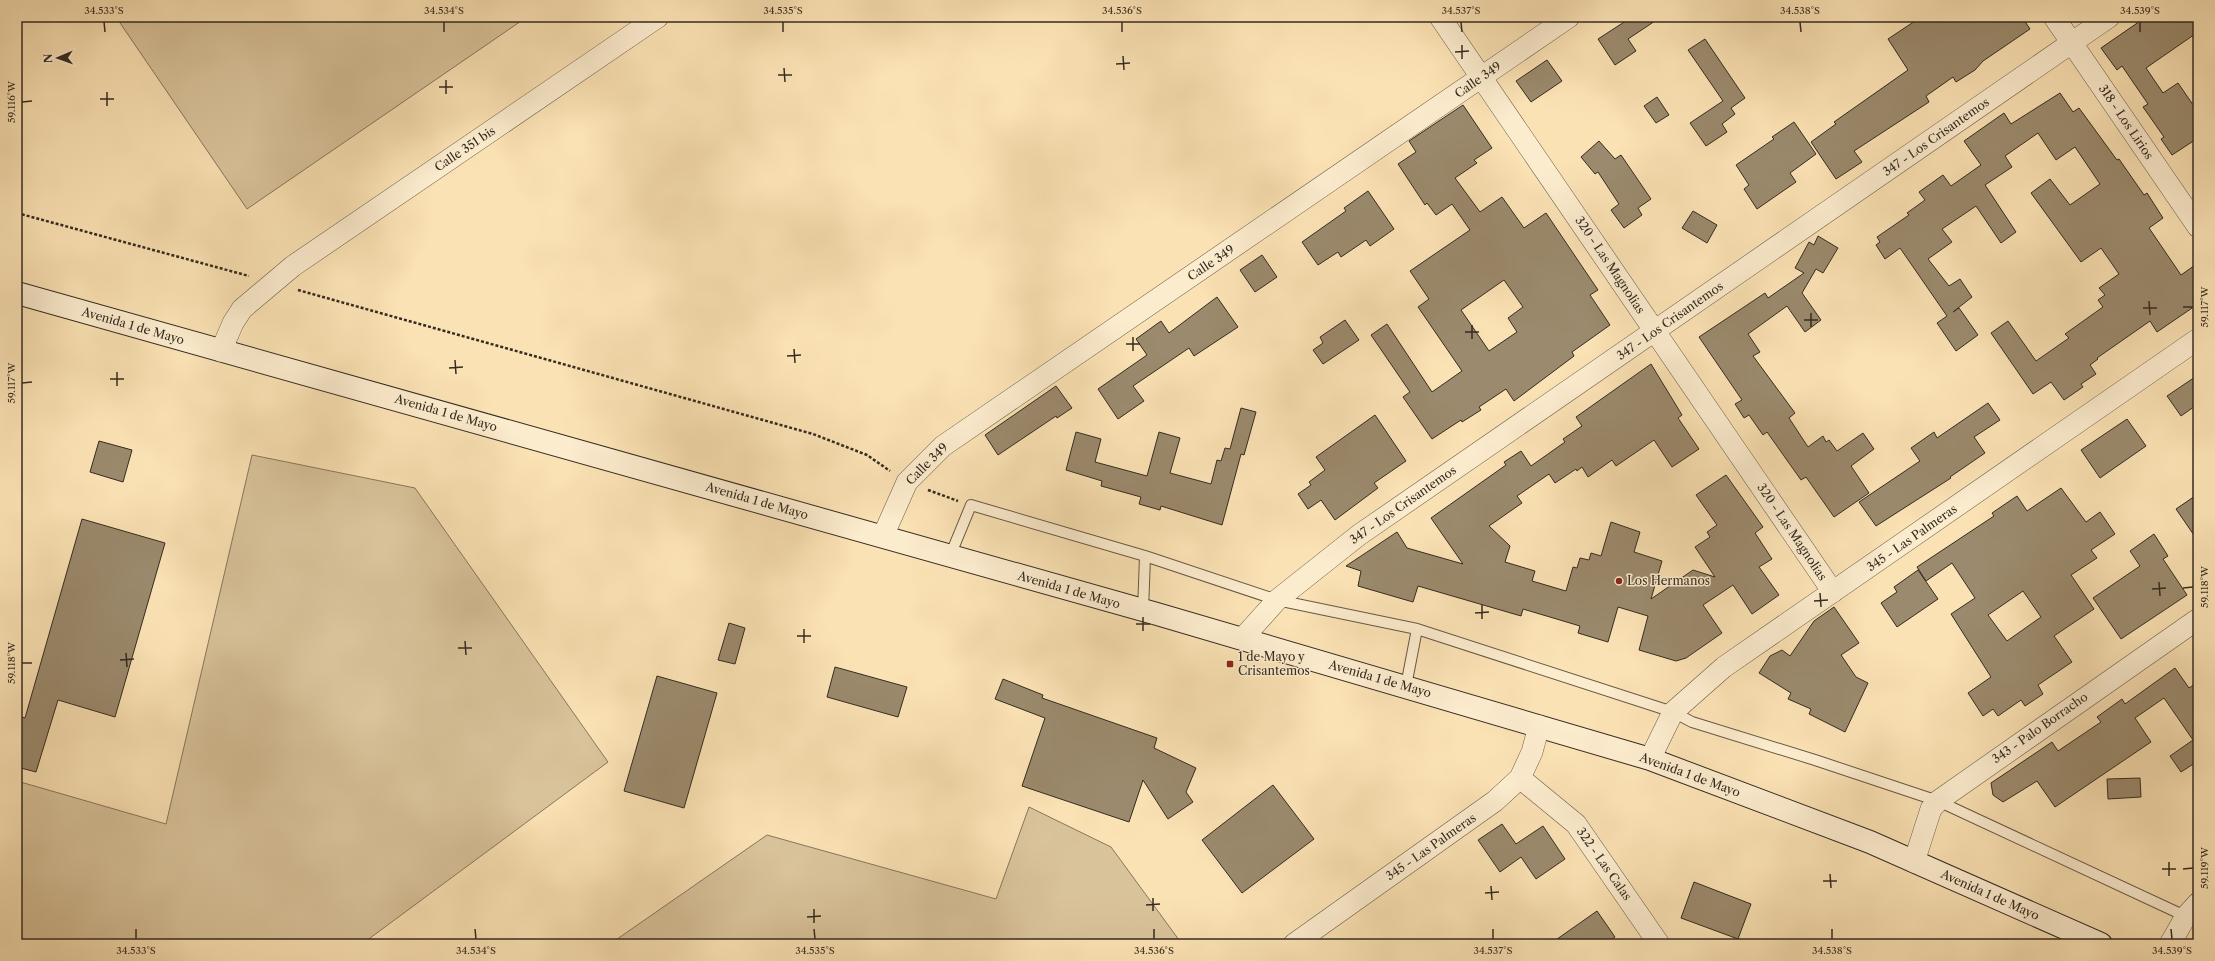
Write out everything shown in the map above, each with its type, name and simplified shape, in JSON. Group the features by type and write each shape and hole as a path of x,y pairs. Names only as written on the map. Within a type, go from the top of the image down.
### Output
{"main road":[{"name":"Avenida 1 de Mayo","path":"17,294 883,536 1406,686 1650,759 1870,842 2101,944"}],"street":[{"name":"Calle 351 bis","path":"221,351 232,323 242,309 293,266 658,17"},
{"name":"320 - Las Magnolias","path":"1440,17 1833,592"},
{"name":"Calle 349","path":"883,536 907,482 943,446 1569,17"},
{"name":"318 - Los Lirios","path":"2054,17 2198,227"},
{"name":"347 - Los Crisantemos","path":"1242,639 1277,600 1359,535 2109,17"},
{"name":"345 - Las Palmeras","path":"1650,759 1672,712 1724,667 2198,339"},
{"name":"343 - Palo Borracho","path":"1914,862 1931,809 1938,801 2198,619"},
{"name":"345 - Las Palmeras","path":"1294,944 1495,801 1520,778 1532,752 1539,726"},
{"name":"322 - Las Calas","path":"1520,778 1576,824 1659,944"},
{"path":"2170,944 2194,914"}],"lane":[{"path":"950,556 971,506 1145,556 1277,600 1417,629 1672,712 1692,722 1815,760 1938,801 2194,914"},
{"path":"1143,611 1145,556"},
{"path":"1406,686 1417,629"}],"path":[{"path":"17,213 274,283 813,434 867,455 907,482 971,506"}],"shaded area":[{"path":"116,17 527,17 247,209"},
{"path":"252,455 415,488 608,762 362,944 17,944 17,781 166,824"},
{"path":"1029,807 1111,847 1182,944 610,944 767,835 996,899"}],"building":[{"path":"1632,17 1661,17 1628,39 1636,51 1615,65 1598,39"},
{"path":"1921,17 2022,17 2030,29 1983,61 1975,70 1956,82 1953,77 1926,96 1929,102 1854,151 1862,162 1836,179 1811,142 1836,124 1834,122 1908,70 1888,39"},
{"path":"2146,17 2198,17 2198,32 2146,68 2163,93 2178,83 2198,112 2198,138 2172,155 2161,139 2164,137 2143,107 2148,104 2122,66 2117,70 2101,48"},
{"path":"1705,39 1745,98 1731,108 1735,114 1722,124 1727,132 1706,146 1690,123 1723,101 1688,50"},
{"path":"1547,60 1562,81 1531,102 1516,81"},
{"path":"2060,93 2073,112 2079,108 2117,160 2119,159 2144,195 2147,193 2163,218 2149,228 2181,275 2198,263 2198,304 2157,332 2150,321 2097,358 2098,359 2090,365 2096,374 2081,384 2083,387 2064,400 2051,382 2033,394 1991,333 2008,321 2036,361 2069,338 2065,334 2103,307 2098,300 2105,295 2099,288 2119,274 2101,248 2081,262 2031,193 2050,179 2070,205 2100,184 2075,147 2056,160 2038,133 2005,156 2012,167 1985,185 2016,232 2001,243 1976,206 1942,229 1952,242 1928,259 1949,286 1960,279 1972,297 1953,312 1959,308 1978,335 1956,351 1937,323 1947,316 1900,248 1885,259 1876,245 1880,242 1877,237 1909,215 1907,213 1925,200 1919,192 1943,175 1951,186 1981,165 1964,141 2004,113 2011,124"},
{"path":"1657,97 1669,115 1656,123 1644,106"},
{"path":"1463,105 1492,148 1474,160 1477,163 1455,178 1480,212 1502,197 1524,228 1546,213 1598,290 1590,295 1610,325 1572,352 1574,356 1514,401 1506,389 1479,407 1481,410 1462,422 1461,420 1432,439 1403,397 1410,392 1371,335 1387,324 1432,392 1462,371 1418,307 1429,299 1410,271 1470,230 1452,204 1436,215 1427,203 1425,205 1398,164 1416,152 1409,141","holes":["1504,280 1523,307 1508,318 1517,332 1489,351 1461,310"]},
{"path":"1794,122 1816,154 1790,173 1796,182 1757,209 1744,189 1749,185 1736,165 1774,139 1772,137"},
{"path":"1599,141 1615,159 1621,155 1651,199 1638,208 1642,215 1624,228 1611,210 1619,204 1598,172 1595,174 1581,157"},
{"path":"1368,191 1394,229 1370,246 1366,240 1341,257 1338,252 1318,265 1302,242 1346,211 1344,208"},
{"path":"1693,211 1717,225 1707,243 1682,228"},
{"path":"1818,236 1838,248 1823,273 1816,269 1802,293 1821,320 1805,332 1787,306 1748,334 1760,352 1753,356 1795,413 1789,418 1808,447 1823,436 1826,442 1829,440 1837,451 1863,433 1874,449 1851,466 1869,493 1834,517 1806,477 1801,480 1767,432 1763,435 1749,415 1744,418 1735,404 1742,400 1699,337 1765,293 1768,298 1804,273 1795,268 1809,242 1814,245"},
{"path":"1262,255 1277,277 1255,292 1240,270"},
{"path":"1217,297 1238,327 1194,356 1189,348 1133,386 1144,401 1118,419 1098,389 1147,355 1136,339 1161,321 1169,333"},
{"path":"1345,320 1359,340 1323,364 1313,350 1323,343 1320,337"},
{"path":"1651,364 1682,415 1678,418 1699,449 1672,467 1654,440 1616,466 1612,460 1588,477 1582,467 1577,471 1576,469 1555,483 1549,474 1517,496 1522,503 1489,526 1510,546 1505,562 1535,571 1532,581 1566,591 1573,567 1577,568 1580,558 1589,560 1591,553 1601,556 1611,522 1640,532 1634,552 1662,561 1651,599 1693,570 1715,577 1695,547 1710,537 1707,532 1717,525 1696,495 1726,475 1763,527 1755,533 1772,559 1759,567 1779,595 1752,614 1733,585 1703,605 1722,633 1686,658 1676,661 1639,650 1648,616 1618,607 1608,642 1578,633 1580,626 1523,609 1521,616 1418,586 1413,602 1358,586 1361,571 1346,566 1397,532 1407,548 1463,564 1431,518 1506,465 1504,462 1521,451 1531,466 1565,442 1563,439 1582,426 1576,417"},
{"path":"2198,375 2198,404 2181,416 2167,396"},
{"path":"1056,386 1072,408 1057,418 1056,416 998,455 985,435"},
{"path":"1988,403 2000,420 1974,437 1985,453 1950,477 1951,478 1876,526 1859,502 1920,461 1911,448 1934,432 1937,438"},
{"path":"1241,408 1256,412 1244,455 1241,454 1222,525 1161,506 1160,510 1139,504 1141,497 1101,486 1102,481 1066,470 1076,432 1101,439 1095,462 1147,476 1159,432 1180,438 1170,473 1211,484 1217,460 1221,461 1225,448 1230,449"},
{"path":"1375,415 1406,461 1374,483 1378,488 1335,520 1321,500 1308,509 1298,494 1311,485 1309,482 1325,470 1316,457"},
{"path":"2127,419 2146,446 2100,478 2081,450"},
{"path":"99,441 132,450 123,482 90,472"},
{"path":"2061,488 2086,522 2100,512 2115,534 2091,550 2097,558 2071,575 2094,609 2054,636 2072,662 2038,685 2043,694 2025,706 2021,700 1998,716 1993,709 1983,716 1968,693 1991,677 1951,614 1975,598 1952,563 1926,581 1917,567 1994,516 1992,513 2017,496 2027,511","holes":["2023,591 2041,617 2007,641 1988,615"]},
{"path":"2198,494 2198,541 2176,509"},
{"path":"82,519 165,543 115,717 58,700 36,772 17,767 17,715 25,718"},
{"path":"2154,534 2168,556 2163,559 2187,595 2121,639 2093,598 2140,566 2130,551"},
{"path":"1918,570 1938,599 1897,627 1881,603 1897,592 1894,587"},
{"path":"1834,607 1859,643 1841,655 1856,677 1868,683 1845,732 1809,714 1811,709 1788,699 1791,693 1759,673 1770,656 1782,650 1790,656 1814,621"},
{"path":"729,623 745,628 735,664 718,660"},
{"path":"835,667 907,687 898,717 827,697"},
{"path":"2175,668 2189,688 2198,682 2198,761 2181,772 2170,756 2193,740 2164,698 2135,718 2151,742 2055,807 2037,781 2003,802 1993,795 1991,783 2052,742 2058,751 2101,722 2097,717 2122,699 2125,704"},
{"path":"657,676 717,693 684,808 624,791"},
{"path":"1003,679 1043,695 1042,698 1157,738 1154,748 1196,768 1186,792 1193,802 1168,819 1143,780 1129,822 1022,786 1045,718 995,699"},
{"path":"2140,778 2141,797 2108,799 2107,779"},
{"path":"1273,785 1314,839 1242,893 1202,840"},
{"path":"1502,824 1516,844 1543,826 1565,859 1536,879 1521,857 1500,872 1478,840"},
{"path":"1694,882 1751,904 1738,939 1681,918"},
{"path":"1597,911 1615,937 1605,944 1550,944"}],"place":[{"name":"Los Hermanos","path":"1619,581"},
{"name":"1 de Mayo y Crisantemos","path":"1230,664"}]}
